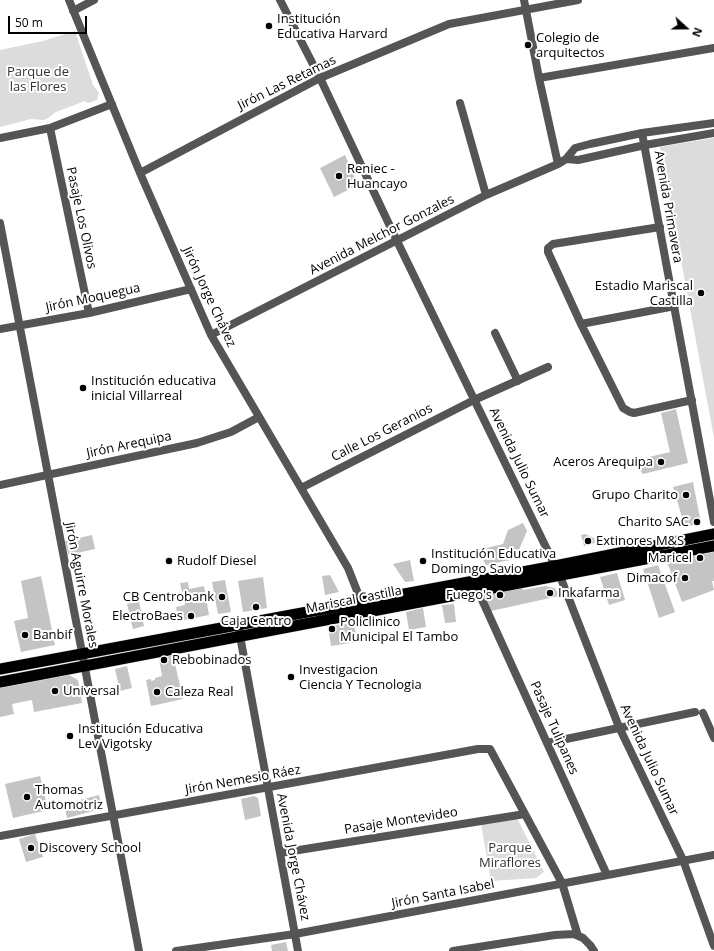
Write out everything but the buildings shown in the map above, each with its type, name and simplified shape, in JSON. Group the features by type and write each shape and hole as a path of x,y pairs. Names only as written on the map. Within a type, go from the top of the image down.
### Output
{"highway":[{"path":"557,571 714,534"},
{"name":"Mariscal Castilla","path":"0,682 84,666 239,631 363,607 557,571 714,546"},
{"name":"Mariscal Castilla","path":"363,607 478,591 557,571"},
{"name":"Mariscal Castilla","path":"0,669 82,654 239,631"}],"street":[{"name":"Jirón Jorge Chávez","path":"69,0 140,173 211,335 348,568 363,607"},
{"path":"73,11 94,0"},
{"name":"Avenida Julio Sumar","path":"280,0 320,78 396,241 557,571 619,727 683,860 714,946"},
{"path":"524,0 558,164"},
{"name":"Jirón Las Retamas","path":"140,173 320,78 450,24 578,0"},
{"path":"540,78 714,48"},
{"path":"0,138 50,128 112,104"},
{"path":"460,104 486,195"},
{"name":"Avenida Melchor Gonzales","path":"211,335 486,195 558,164 566,159 575,148 642,133 714,123"},
{"name":"Pasaje Los Olivos","path":"50,128 89,313"},
{"name":"Avenida Primavera","path":"642,133 714,522"},
{"path":"566,159 578,160 645,145 714,133"},
{"name":"Jirón Aguirre Morales","path":"0,223 139,951"},
{"path":"660,227 553,244 548,248 549,256 623,408 634,413 692,400"},
{"name":"Jirón Moquegua","path":"0,329 89,313 191,289"},
{"path":"581,324 674,306"},
{"path":"495,333 518,380"},
{"name":"Calle Los Geranios","path":"301,488 474,400 548,367"},
{"name":"Jirón Arequipa","path":"0,485 197,442 231,432 259,417"},
{"name":"Pasaje Tulipanes","path":"478,591 607,874"},
{"name":"Avenida Jorge Chávez","path":"239,631 298,951"},
{"path":"547,743 619,727 699,713 714,738"},
{"name":"Jirón Nemesio Ráez","path":"0,836 478,749 490,749 525,814"},
{"path":"525,814 562,883 578,936"},
{"name":"Pasaje Montevideo","path":"280,853 525,814"},
{"name":"Jirón Santa Isabel","path":"176,951 295,934 714,855"},
{"path":"453,951 555,935 574,934 583,938 594,951"}],"green space":[{"name":"Parque de las Flores","path":"75,31 93,85 99,93 97,100 88,103 85,101 56,112 44,120 31,119 0,127 0,50 43,41"},
{"name":"Estadio Mariscal Castilla","path":"714,138 714,438 660,147"},
{"name":"Parque Miraflores","path":"517,818 544,872 536,878 491,881 481,824"}],"place":[{"name":"Institución Educativa Harvard","path":"269,26"},
{"name":"Colegio de arquitectos","path":"528,45"},
{"name":"Reniec - Huancayo","path":"339,176"},
{"name":"Estadio Mariscal Castilla","path":"701,293"},
{"name":"Institución educativa inicial Villarreal","path":"83,388"},
{"name":"Aceros Arequipa","path":"661,462"},
{"name":"Grupo Charito","path":"686,495"},
{"name":"Charito SAC","path":"697,522"},
{"name":"Extinores M&S","path":"588,541"},
{"name":"Maricel","path":"700,558"},
{"name":"Rudolf Diesel","path":"169,561"},
{"name":"Institución Educativa Domingo Savio","path":"423,561"},
{"name":"Dimacof","path":"685,578"},
{"name":"Inkafarma","path":"550,593"},
{"name":"Fuego's","path":"500,595"},
{"name":"CB Centrobank","path":"222,597"},
{"name":"Caja Centro","path":"256,607"},
{"name":"ElectroBaes","path":"191,616"},
{"name":"Policlinico Municipal El Tambo","path":"332,629"},
{"name":"Banbif","path":"25,635"},
{"name":"Rebobinados","path":"164,660"},
{"name":"Investigacion Ciencia Y Tecnologia","path":"291,677"},
{"name":"Universal","path":"55,691"},
{"name":"Caleza Real","path":"157,692"},
{"name":"Institución Educativa Lev Vigotsky","path":"70,736"},
{"name":"Thomas Automotriz","path":"27,797"},
{"name":"Discovery School","path":"31,848"}]}
